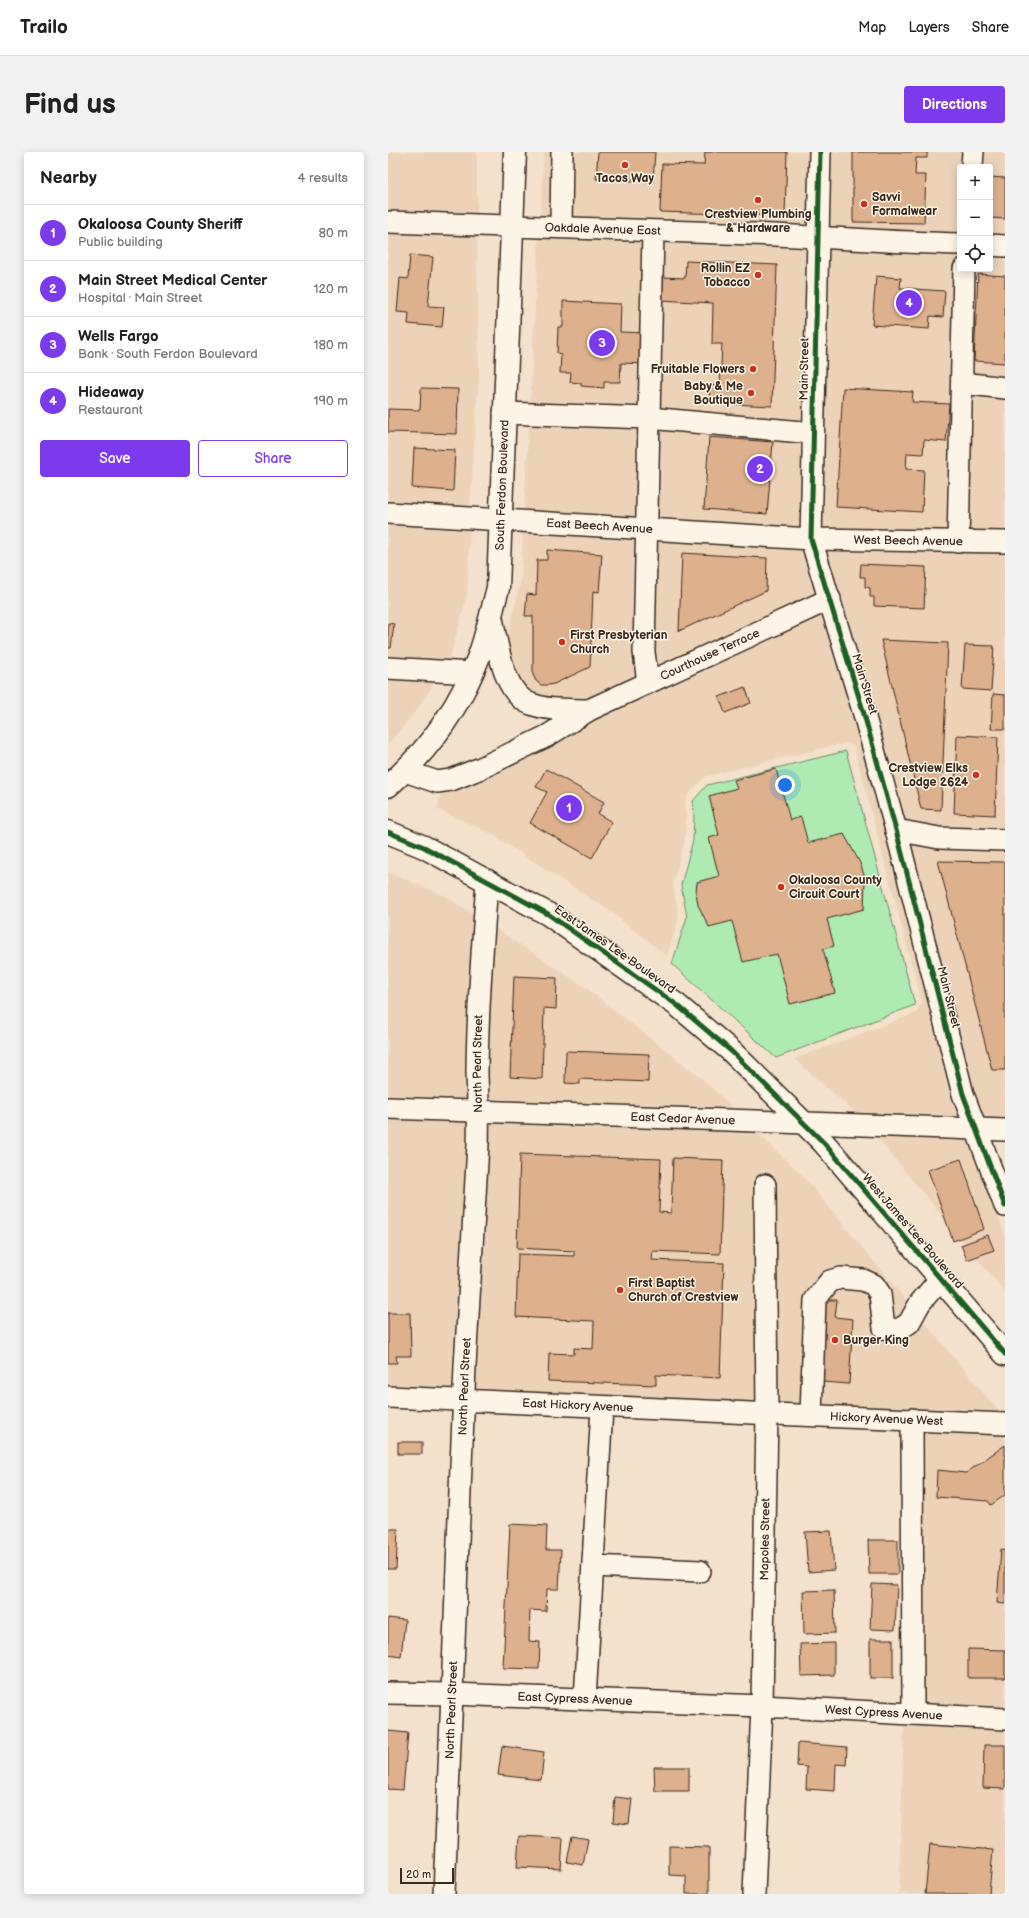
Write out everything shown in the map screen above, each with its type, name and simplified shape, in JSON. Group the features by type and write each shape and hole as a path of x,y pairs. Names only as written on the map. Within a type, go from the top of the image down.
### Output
{"main road":[{"name":"South Ferdon Boulevard","path":"388,786 405,771 442,726 463,690 479,656 498,588 515,152"},
{"name":"East James Lee Boulevard","path":"388,832 424,847 548,914 677,1005 732,1050 804,1123"},
{"name":"West James Lee Boulevard","path":"804,1123 824,1143 1005,1354"}],"street":[{"path":"561,227 562,152"},
{"name":"Main Street","path":"820,152 811,539 830,599 896,830 963,1094 1005,1206"},
{"path":"972,164 973,152"},
{"name":"Oakdale Avenue East","path":"388,222 512,225 653,232 725,233 957,244"},
{"path":"648,683 644,652 653,232"},
{"path":"993,245 1005,246"},
{"path":"958,542 964,272"},
{"path":"962,383 1005,388"},
{"path":"504,413 649,418 813,433"},
{"name":"East Beech Avenue","path":"388,513 811,539"},
{"name":"West Beech Avenue","path":"811,539 1005,542"},
{"name":"Courthouse Terrace","path":"405,771 437,782 451,780 481,768 547,736 589,710 830,599"},
{"name":"Courthouse Terrace","path":"491,614 504,670 509,684 517,695 529,704 543,708 589,710"},
{"path":"388,668 471,672"},
{"path":"896,830 939,838 1005,840"},
{"name":"North Pearl Street","path":"444,1894 453,1694 457,1559 465,1400 465,1366 479,1112 478,1075 480,984 487,880"},
{"name":"East Cedar Avenue","path":"388,1108 1005,1130"},
{"name":"Mapoles Street","path":"754,1894 762,1706 767,1414 765,1185"},
{"path":"811,1415 815,1300 830,1281 841,1278 863,1280 874,1285 880,1294 884,1328 898,1330 909,1323 920,1303 941,1278"},
{"name":"East Hickory Avenue","path":"388,1398 465,1400 602,1408 767,1414"},
{"path":"585,1699 602,1408"},
{"name":"Hickory Avenue West","path":"767,1414 1005,1424"},
{"path":"912,1419 913,1714"},
{"path":"593,1566 700,1571"},
{"name":"East Cypress Avenue","path":"388,1694 453,1694 762,1706"},
{"name":"West Cypress Avenue","path":"762,1706 1005,1719"}],"shaded area":[{"path":"388,152 477,152 477,214 388,211"},
{"path":"544,152 552,152 551,217 540,217"},
{"path":"571,152 810,152 808,227 570,218"},
{"path":"829,152 1005,152 1005,236 993,236 993,164 957,164 957,235 827,228"},
{"path":"388,231 477,234 479,373 470,508 388,503"},
{"path":"539,236 551,238 807,247 802,528 524,511"},
{"path":"826,248 957,255 957,272 993,272 993,255 1005,256 1005,533 821,529"},
{"path":"388,523 470,528 467,596 449,661 416,711 388,744"},
{"path":"523,531 804,549 818,594 588,700 546,698 534,695 525,688 518,678 507,640 521,578"},
{"path":"825,549 1005,552 1005,830 941,828 904,821"},
{"path":"823,612 886,831 884,838 888,839 962,1119 858,1115 794,1059 916,1013 922,1002 854,747 845,743 707,776 687,796 685,803 685,840 673,883 679,918 667,956 611,912 488,832 437,809 442,790 591,719 597,720 598,716"},
{"path":"909,843 1005,849 1005,1121 984,1120 973,1090"},
{"path":"388,872 445,896 475,915 469,1101 388,1098"},
{"path":"493,927 582,985 705,1081 736,1111 488,1102 487,1073"},
{"path":"388,1118 469,1121 455,1390 388,1388"},
{"path":"488,1122 757,1132 802,1175 1001,1414 777,1404 774,1174 755,1177 758,1404 474,1391"},
{"path":"875,1135 970,1140 1005,1235 1005,1292"},
{"path":"912,1429 1005,1434 1005,1710 904,1703"},
{"path":"904,1723 1005,1729 1005,1894 899,1894"}],"green space":[{"path":"846,751 915,1005 776,1058 672,964 687,917 681,885 693,840 693,801 707,785"}],"building":[{"name":"Tacos Way","path":"598,152 655,152 653,182 596,179"},
{"path":"705,152 787,152 785,216 660,212 662,164 704,165"},
{"path":"853,152 927,152 927,158 916,158 915,175 926,175 924,223 853,222"},
{"path":"993,177 1005,178 1005,219 993,218"},
{"path":"410,255 433,257 428,306 444,307 442,327 408,324 409,313 397,312 400,278 408,279"},
{"path":"686,261 777,265 772,406 709,403 710,385 720,386 722,344 712,344 713,303 659,300 660,277 685,278"},
{"path":"978,274 1005,276 1005,363 974,361"},
{"path":"876,276 901,278 900,288 945,291 943,317 930,316 929,329 872,325"},
{"path":"563,301 621,304 620,332 647,333 645,364 621,363 620,382 604,382 604,388 581,386 581,383 570,382 571,373 560,373 561,354 557,353 558,327 563,327"},
{"path":"421,388 458,389 457,434 388,432 388,409 420,410"},
{"path":"843,388 913,392 912,402 949,404 946,442 924,440 923,454 907,453 906,469 924,470 922,512 836,507"},
{"path":"709,437 773,442 767,514 704,509"},
{"path":"414,448 455,450 453,491 412,488"},
{"name":"First Presbyterian Church","path":"547,550 602,554 599,592 593,591 590,667 554,684 541,685 536,681 533,675 533,616 525,616 527,594 536,595 537,560 547,560"},
{"path":"682,553 767,558 766,591 679,631"},
{"path":"861,564 926,567 924,608 874,606 874,597 870,597 870,588 865,587 865,577 860,577"},
{"path":"388,623 394,624 391,648 388,648"},
{"path":"881,640 948,643 941,810 921,809"},
{"path":"965,645 994,646 991,691 962,689"},
{"path":"745,687 751,703 725,713 719,697"},
{"path":"993,694 1005,695 1005,729 991,729"},
{"name":"Crestview Elks Lodge 2624","path":"957,735 998,737 995,815 954,813"},
{"path":"546,769 604,802 598,814 612,822 592,858 530,823 547,792 536,787"},
{"name":"Okaloosa County Circuit Court","path":"776,769 790,820 801,817 808,843 844,834 860,863 865,878 864,909 827,919 834,946 823,949 835,993 790,1004 777,954 743,962 732,921 709,927 698,905 696,892 697,882 719,876 709,838 719,835 709,796 737,788 734,780"},
{"path":"938,861 1005,862 1005,1070 992,1070"},
{"path":"514,976 557,978 556,1009 544,1008 542,1079 510,1077"},
{"path":"566,1051 649,1054 648,1082 580,1079 580,1084 565,1083"},
{"name":"First Baptist Church of Crestview","path":"520,1154 661,1159 659,1212 671,1213 673,1158 723,1160 720,1254 653,1251 652,1260 724,1263 720,1378 656,1375 656,1385 548,1381 549,1353 574,1354 574,1348 593,1349 594,1321 516,1317 518,1254 574,1256 574,1251 517,1248"},
{"path":"961,1159 984,1229 953,1241 928,1170"},
{"path":"988,1235 994,1250 967,1260 961,1245"},
{"name":"Burger King","path":"822,1300 837,1300 835,1317 853,1319 849,1384 822,1382 823,1361 818,1360"},
{"path":"388,1313 410,1313 411,1356 396,1356 397,1363 388,1363"},
{"path":"398,1442 422,1442 422,1454 398,1454"},
{"path":"1005,1445 1005,1495 991,1505 988,1501 936,1497 937,1470 966,1473"},
{"path":"510,1524 547,1526 546,1550 561,1550 559,1589 547,1589 546,1611 530,1610 529,1641 540,1642 539,1669 503,1668"},
{"path":"388,1529 398,1529 396,1569 388,1569"},
{"path":"831,1531 834,1570 808,1572 805,1532"},
{"path":"868,1540 898,1540 898,1574 869,1574"},
{"path":"1001,1549 1005,1550 1005,1604 997,1603"},
{"path":"872,1584 897,1585 895,1630 870,1629"},
{"path":"834,1590 835,1633 804,1634 803,1591"},
{"path":"388,1618 405,1620 401,1657 388,1655"},
{"path":"870,1639 893,1639 893,1678 870,1678"},
{"path":"834,1643 834,1675 801,1676 800,1644"},
{"path":"968,1649 1005,1650 1005,1678 968,1678"},
{"path":"388,1731 408,1733 403,1790 388,1789"},
{"path":"798,1743 847,1747 846,1765 836,1764 835,1791 806,1789 807,1767 797,1766"},
{"path":"984,1745 1005,1745 1005,1789 983,1788"},
{"path":"502,1746 544,1752 541,1780 498,1775"},
{"path":"654,1767 689,1767 689,1791 655,1791"},
{"path":"615,1797 632,1799 629,1824 613,1822"},
{"path":"519,1836 563,1838 561,1869 517,1867"},
{"path":"572,1836 588,1839 583,1865 567,1862"},
{"path":"930,1844 993,1850 989,1894 925,1894"},
{"path":"669,1846 709,1847 709,1894 686,1894 686,1876 669,1875"}],"cycle path":[{"path":"820,152 811,539 864,714 896,830 963,1094 1005,1206"},
{"path":"388,832 424,847 548,914 677,1005 731,1051 824,1143 1005,1354"}],"place":[{"name":"Tacos Way","path":"625,165"},
{"name":"Crestview Plumbing & Hardware","path":"758,200"},
{"name":"Savvi Formalwear","path":"864,204"},
{"name":"Rollin EZ Tobacco","path":"758,275"},
{"name":"Hideaway","path":"909,303"},
{"name":"Wells Fargo","path":"602,343"},
{"name":"Fruitable Flowers","path":"753,369"},
{"name":"Baby & Me Boutique","path":"751,393"},
{"name":"Main Street Medical Center","path":"760,469"},
{"name":"First Presbyterian Church","path":"562,642"},
{"name":"Crestview Elks Lodge 2624","path":"976,775"},
{"name":"Okaloosa County Sheriff","path":"569,808"},
{"name":"Okaloosa County Circuit Court","path":"781,887"},
{"name":"First Baptist Church of Crestview","path":"620,1290"},
{"name":"Burger King","path":"835,1340"}]}
